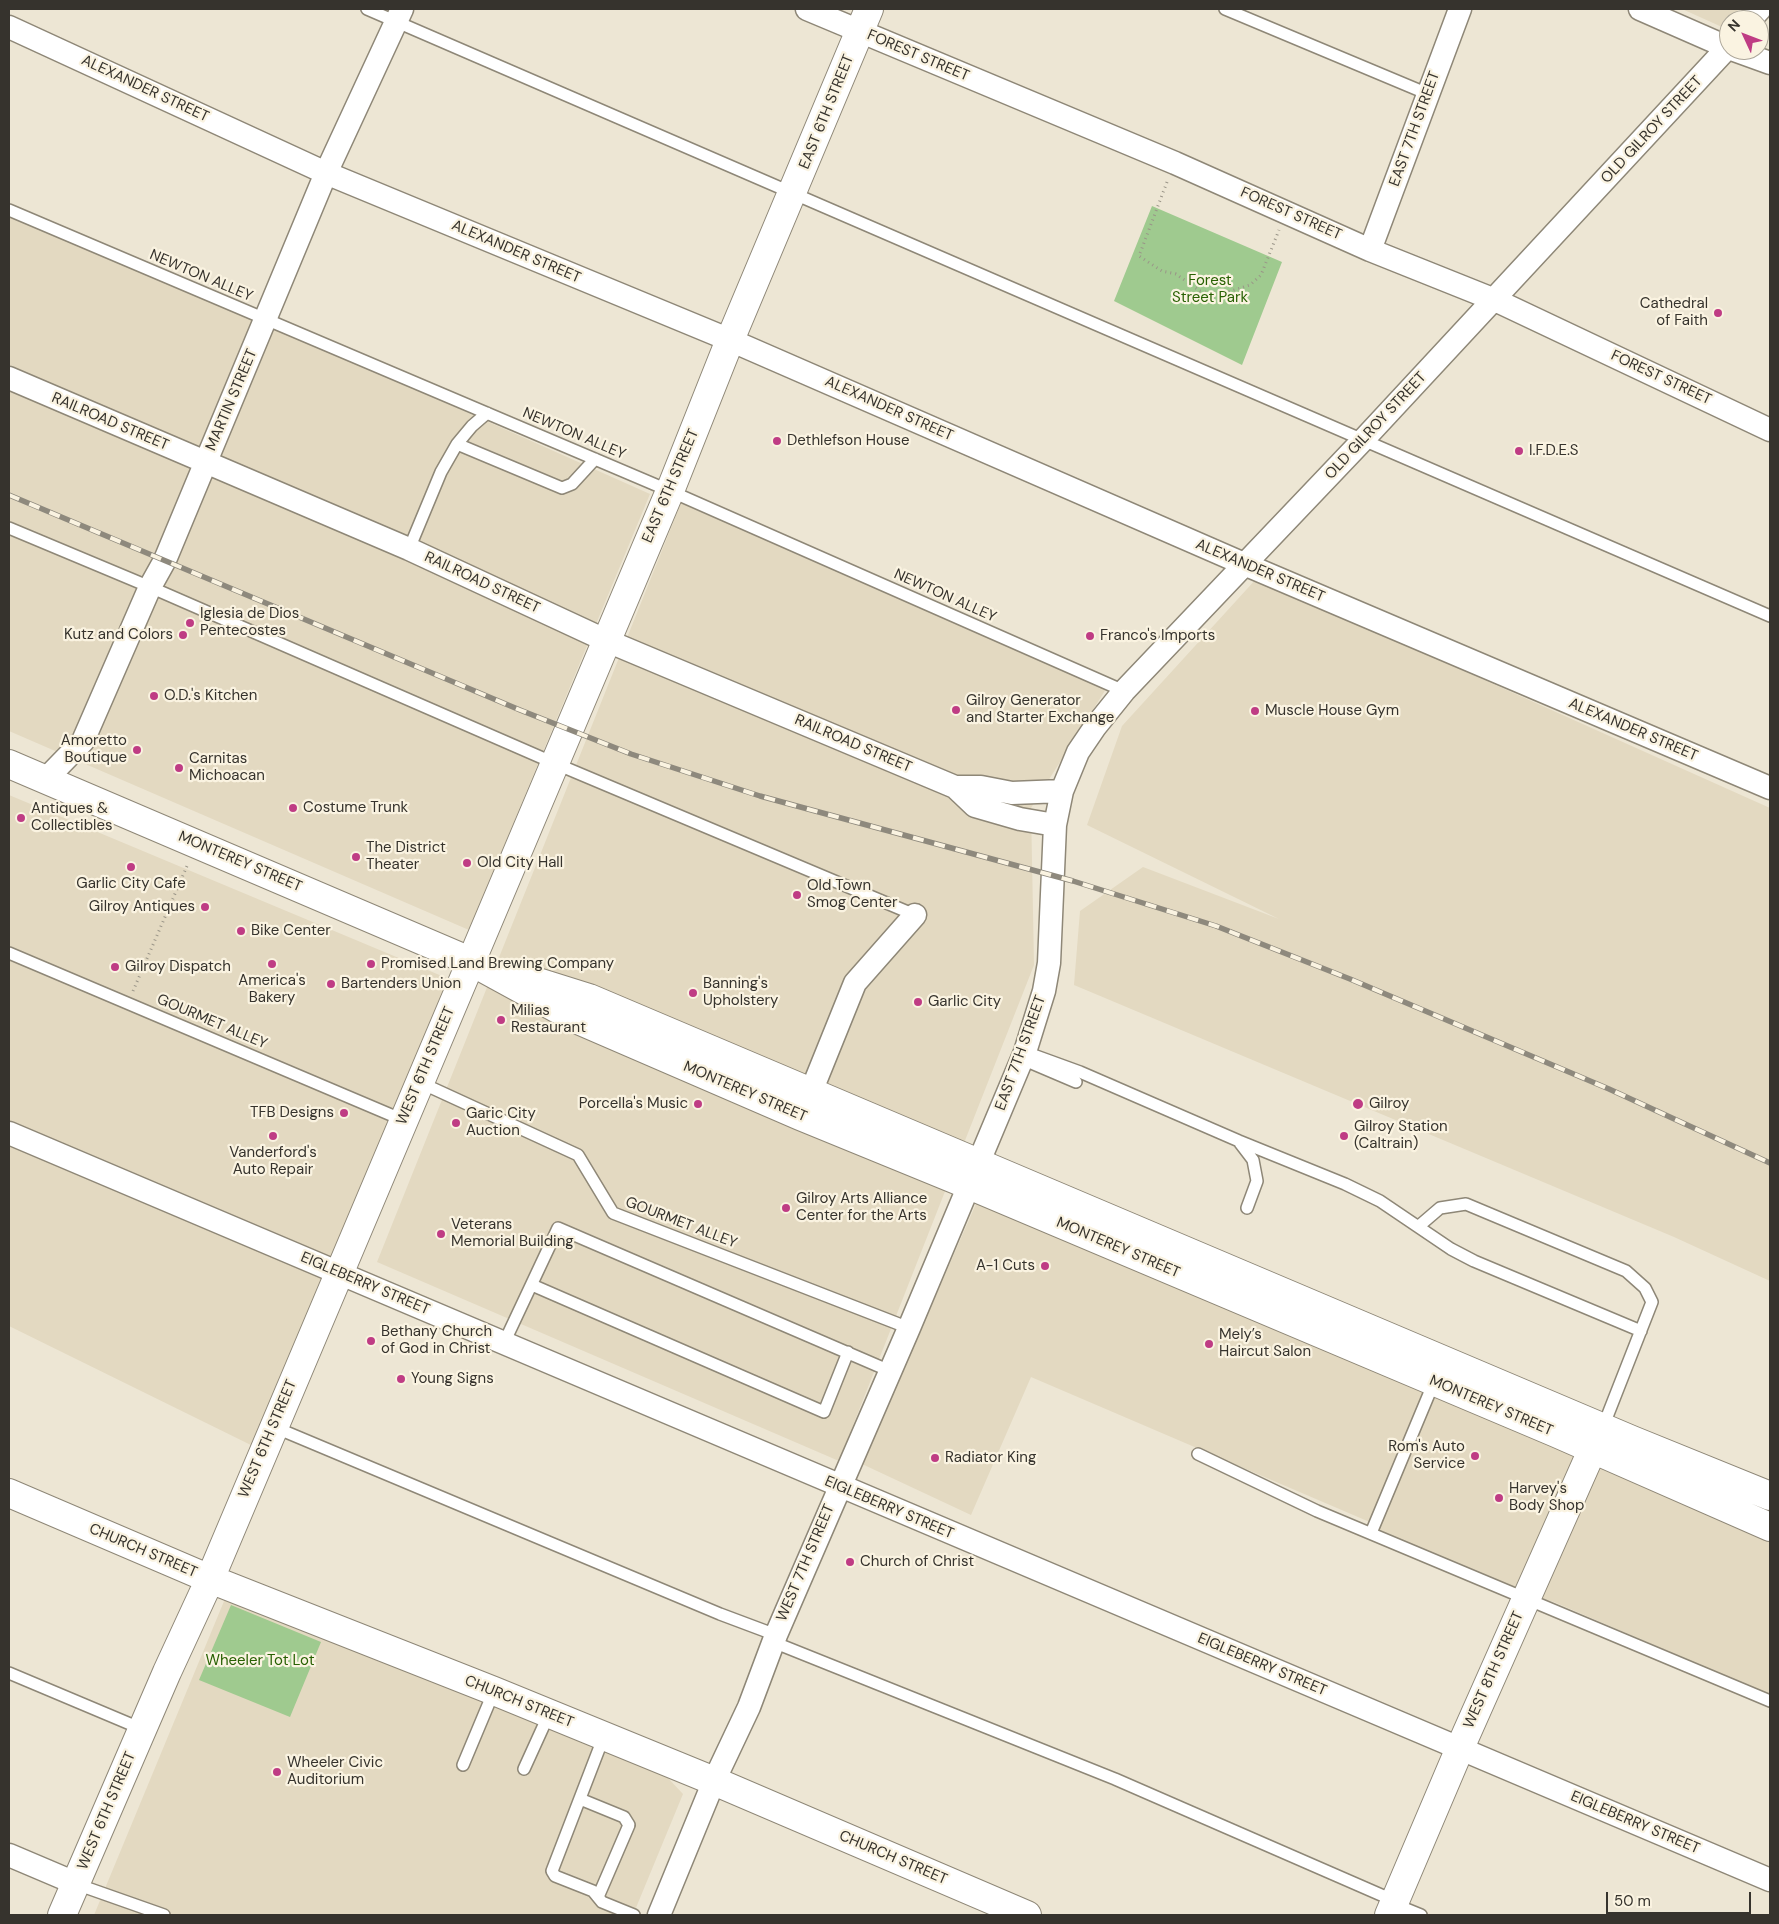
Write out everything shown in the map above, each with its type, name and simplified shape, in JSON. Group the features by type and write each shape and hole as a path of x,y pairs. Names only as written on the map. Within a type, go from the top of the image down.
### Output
{"street":[{"name":"FOREST STREET","path":"807,9 864,20 1370,250 1495,300 1770,430"},
{"name":"EAST 7TH STREET","path":"1370,250 1460,9"},
{"path":"1640,9 1719,43"},
{"name":"MARTIN STREET","path":"46,780 83,741 150,587 161,569 326,173 399,15"},
{"name":"EAST 6TH STREET","path":"470,961 670,491 730,340 794,192 864,20"},
{"name":"ALEXANDER STREET","path":"9,27 326,173 730,340 1244,564 1770,788"},
{"name":"OLD GILROY STREET","path":"1055,825 1062,791 1078,752 1124,691 1364,439 1719,60"},
{"name":"RAILROAD STREET","path":"9,378 409,548 606,640 956,787 975,806 1020,819 1055,825"},
{"name":"MONTEREY STREET","path":"9,764 470,961 578,1020 800,1116 974,1173 1597,1439 1770,1527"},
{"name":"RAILROAD STREET","path":"956,787 981,787 1012,793 1062,791"},
{"name":"EAST 7TH STREET","path":"974,1173 1023,1055 1044,991 1049,962 1055,825"},
{"path":"811,1092 855,983 915,915"},
{"name":"MONTEREY STREET","path":"470,961 590,998 811,1092 974,1173 1434,1382 1597,1439 1770,1496"},
{"name":"WEST 6TH STREET","path":"62,1915 142,1729 210,1579 470,961"},
{"name":"EIGLEBERRY STREET","path":"9,1133 339,1272 839,1487 1770,1880"},
{"name":"WEST 7TH STREET","path":"659,1915 714,1781 749,1707 774,1638 909,1328 974,1173"},
{"name":"WEST 8TH STREET","path":"1393,1907 1460,1748 1597,1439"},
{"name":"CHURCH STREET","path":"9,1493 210,1579 494,1691 714,1781 1028,1915"},
{"path":"9,1855 75,1883"}],"lane":[{"path":"367,9 399,15 794,192 1770,616"},
{"path":"1224,9 1428,94"},
{"name":"NEWTON ALLEY","path":"9,210 670,491 1124,691"},
{"path":"409,548 441,472 457,444 472,426 487,414"},
{"path":"457,444 562,488 572,484 595,459"},
{"path":"9,528 150,587 554,763 915,915"},
{"name":"GOURMET ALLEY","path":"9,953 403,1120"},
{"path":"1023,1055 1345,1184 1380,1200 1451,1249 1474,1261 1641,1331"},
{"name":"GOURMET ALLEY","path":"419,1082 578,1155 613,1213 909,1328"},
{"path":"1239,1141 1253,1160 1258,1181 1247,1208"},
{"path":"1419,1226 1440,1208 1466,1204 1626,1271 1645,1288 1652,1302 1597,1439"},
{"path":"504,1343 558,1228 890,1371"},
{"path":"532,1285 824,1412 848,1352"},
{"path":"1371,1533 1434,1382"},
{"path":"274,1426 1115,1780 1393,1907 1421,1915"},
{"path":"1198,1454 1317,1511 1770,1701"},
{"path":"9,1673 142,1729"},
{"path":"462,1765 494,1691"},
{"path":"524,1769 549,1714"},
{"path":"604,1736 552,1871 555,1876 593,1891 602,1902 634,1915"},
{"path":"580,1798 624,1817 629,1825 598,1897"},
{"path":"75,1883 137,1910 164,1915"}],"path":[{"path":"1175,162 1139,256 1162,270 1176,274 1200,291 1218,295 1250,285 1261,275 1286,212"},
{"path":"128,1003 190,860"}],"shaded area":[{"path":"1682,9 1739,9 1719,10 1719,26"},
{"path":"9,208 650,494 469,930 9,731"},
{"path":"681,503 1106,689 1031,808 1034,965 839,1461 377,1262"},
{"path":"1257,578 1770,808 1770,1281 1674,1237 1074,985 1080,911 1143,867 1279,919 1087,825 1122,726"},
{"path":"9,795 449,979 259,1449 9,1326"},
{"path":"979,1197 1770,1540 1770,1695 1554,1602 1509,1590 1374,1538 1379,1526 1031,1377 971,1515 862,1464"},
{"path":"227,1594 667,1777 683,1794 633,1915 94,1915"}],"green space":[{"name":"Forest Street Park","path":"1152,206 1282,262 1242,365 1114,301"},
{"name":"Wheeler Tot Lot","path":"231,1605 321,1642 290,1717 199,1680"}],"railway":[{"path":"9,495 520,710 631,754 760,796 1073,881 1216,926 1350,979 1609,1089 1770,1163"}],"place":[{"name":"Cathedral of Faith","path":"1718,313"},
{"name":"Dethlefson House","path":"777,441"},
{"name":"I.F.D.E.S","path":"1519,451"},
{"name":"Iglesia de Dios Pentecostes","path":"190,623"},
{"name":"Kutz and Colors","path":"183,635"},
{"name":"Franco's Imports","path":"1090,636"},
{"name":"O.D.'s Kitchen","path":"154,696"},
{"name":"Gilroy Generator and Starter Exchange","path":"956,710"},
{"name":"Muscle House Gym","path":"1255,711"},
{"name":"Amoretto Boutique","path":"137,750"},
{"name":"Carnitas Michoacan","path":"179,768"},
{"name":"Costume Trunk","path":"293,808"},
{"name":"Antiques & Collectibles","path":"21,818"},
{"name":"The District Theater","path":"356,857"},
{"name":"Old City Hall","path":"467,863"},
{"name":"Garlic City Cafe","path":"131,867"},
{"name":"Old Town Smog Center","path":"797,895"},
{"name":"Gilroy Antiques","path":"205,907"},
{"name":"Bike Center","path":"241,931"},
{"name":"America's Bakery","path":"272,964"},
{"name":"Promised Land Brewing Company","path":"371,964"},
{"name":"Gilroy Dispatch","path":"115,967"},
{"name":"Bartenders Union","path":"331,984"},
{"name":"Banning's Upholstery","path":"693,993"},
{"name":"Garlic City","path":"918,1002"},
{"name":"Milias Restaurant","path":"501,1020"},
{"name":"Porcella's Music","path":"698,1104"},
{"name":"Gilroy","path":"1358,1104"},
{"name":"TFB Designs","path":"344,1113"},
{"name":"Garic City Auction","path":"456,1123"},
{"name":"Vanderford's Auto Repair","path":"273,1136"},
{"name":"Gilroy Station (Caltrain)","path":"1344,1136"},
{"name":"Gilroy Arts Alliance Center for the Arts","path":"786,1208"},
{"name":"Veterans Memorial Building","path":"441,1234"},
{"name":"A-1 Cuts","path":"1045,1266"},
{"name":"Bethany Church of God in Christ","path":"371,1341"},
{"name":"Mely’s Haircut Salon","path":"1209,1344"},
{"name":"Young Signs","path":"401,1379"},
{"name":"Rom's Auto Service","path":"1475,1456"},
{"name":"Radiator King","path":"935,1458"},
{"name":"Harvey's Body Shop","path":"1499,1498"},
{"name":"Church of Christ","path":"850,1562"},
{"name":"Wheeler Civic Auditorium","path":"277,1772"}]}
